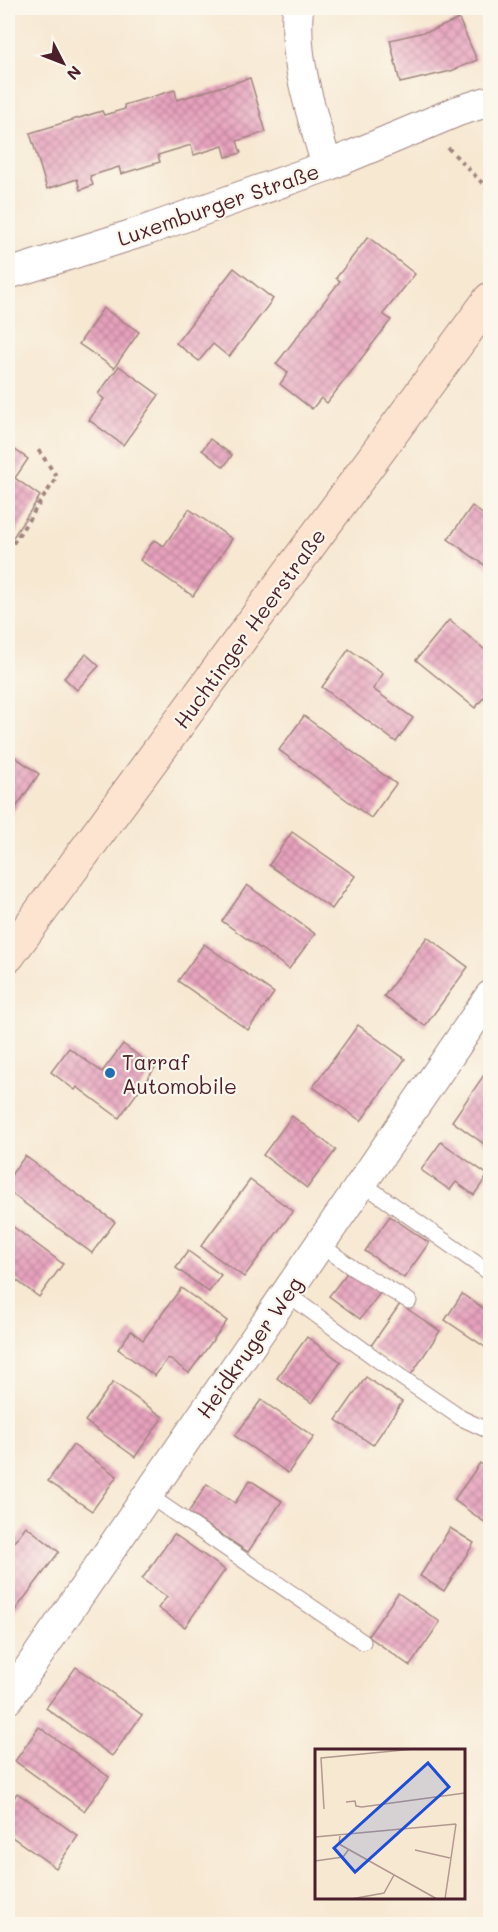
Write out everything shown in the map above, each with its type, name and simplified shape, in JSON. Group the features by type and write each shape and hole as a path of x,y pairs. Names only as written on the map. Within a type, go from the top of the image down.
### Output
{"main road":[{"name":"Huchtinger Heerstraße","path":"8,956 490,299"}],"street":[{"path":"298,8 296,30 302,80 327,166"},
{"name":"Luxemburger Straße","path":"8,274 144,231 327,166 458,111 490,101"},
{"name":"Heidkruger Weg","path":"8,1699 490,996"}],"lane":[{"path":"362,1183 490,1273"},
{"path":"320,1244 354,1269 409,1301"},
{"path":"286,1293 460,1418 485,1429"},
{"path":"148,1495 363,1642"}],"path":[{"path":"426,125 490,191"},
{"path":"8,551 57,477 37,448"}],"building":[{"path":"459,19 477,60 451,71 400,83 390,40 433,30"},
{"path":"250,78 266,132 237,141 241,153 226,157 223,146 194,155 191,145 158,155 160,162 121,174 119,167 90,176 93,185 80,190 77,179 47,189 30,133 102,111 104,115 125,109 124,105 175,90 177,100"},
{"path":"368,237 415,274 383,314 391,320 327,403 321,398 312,409 280,384 288,373 276,364 340,281 336,278"},
{"path":"234,268 273,299 229,357 213,344 199,361 176,343"},
{"path":"103,308 139,332 114,368 79,344"},
{"path":"119,366 159,395 123,445 89,420 104,399 98,394"},
{"path":"210,439 232,455 224,467 202,450"},
{"path":"8,445 28,459 15,478 40,496 8,545"},
{"path":"472,506 490,520 490,569 448,539"},
{"path":"189,509 232,539 193,596 140,560 154,540 164,546"},
{"path":"449,620 490,654 490,690 475,708 416,660"},
{"path":"349,649 383,674 373,689 413,718 396,742 322,687"},
{"path":"86,654 99,666 77,690 64,678"},
{"path":"304,716 396,784 371,818 279,750"},
{"path":"8,752 39,774 8,819"},
{"path":"292,832 355,876 332,909 269,865"},
{"path":"247,885 315,934 289,969 222,921"},
{"path":"427,937 468,967 425,1026 384,996"},
{"path":"204,944 274,993 248,1030 178,981"},
{"path":"358,1025 405,1059 361,1121 313,1087"},
{"path":"123,1044 155,1068 119,1118 77,1087 75,1090 51,1072 69,1048 102,1072"},
{"path":"484,1075 490,1080 490,1142 487,1146 452,1121"},
{"path":"292,1116 336,1150 307,1188 263,1155"},
{"path":"441,1142 488,1175 474,1195 456,1182 450,1190 421,1170"},
{"path":"25,1156 115,1222 92,1253 8,1191 8,1179"},
{"path":"250,1180 293,1211 244,1277 201,1246"},
{"path":"390,1216 429,1243 404,1278 365,1251"},
{"path":"8,1223 63,1264 39,1297 8,1274"},
{"path":"188,1251 221,1275 209,1292 176,1268"},
{"path":"350,1269 381,1292 360,1319 329,1296"},
{"path":"181,1288 227,1321 189,1373 168,1358 155,1376 118,1349 131,1331 143,1340"},
{"path":"462,1294 490,1313 490,1339 485,1347 445,1320"},
{"path":"400,1304 440,1331 411,1375 370,1347"},
{"path":"307,1337 341,1362 312,1403 277,1378"},
{"path":"366,1377 402,1402 373,1445 336,1420"},
{"path":"113,1382 163,1417 135,1457 85,1421"},
{"path":"261,1400 314,1437 288,1473 235,1436"},
{"path":"73,1445 117,1476 92,1511 48,1481"},
{"path":"480,1463 490,1471 490,1526 454,1500"},
{"path":"250,1480 282,1501 248,1552 188,1513 207,1484 235,1503"},
{"path":"26,1526 59,1552 13,1613 8,1608 8,1550"},
{"path":"450,1528 474,1543 444,1591 420,1576"},
{"path":"174,1534 225,1570 185,1627 158,1608 167,1597 142,1579"},
{"path":"398,1593 440,1622 410,1666 368,1636"},
{"path":"76,1667 142,1715 112,1756 46,1708"},
{"path":"39,1727 109,1777 84,1811 15,1761"},
{"path":"17,1793 78,1836 56,1868 8,1834 8,1807"}],"place":[{"name":"Tarraf Automobile","path":"110,1073"}]}
